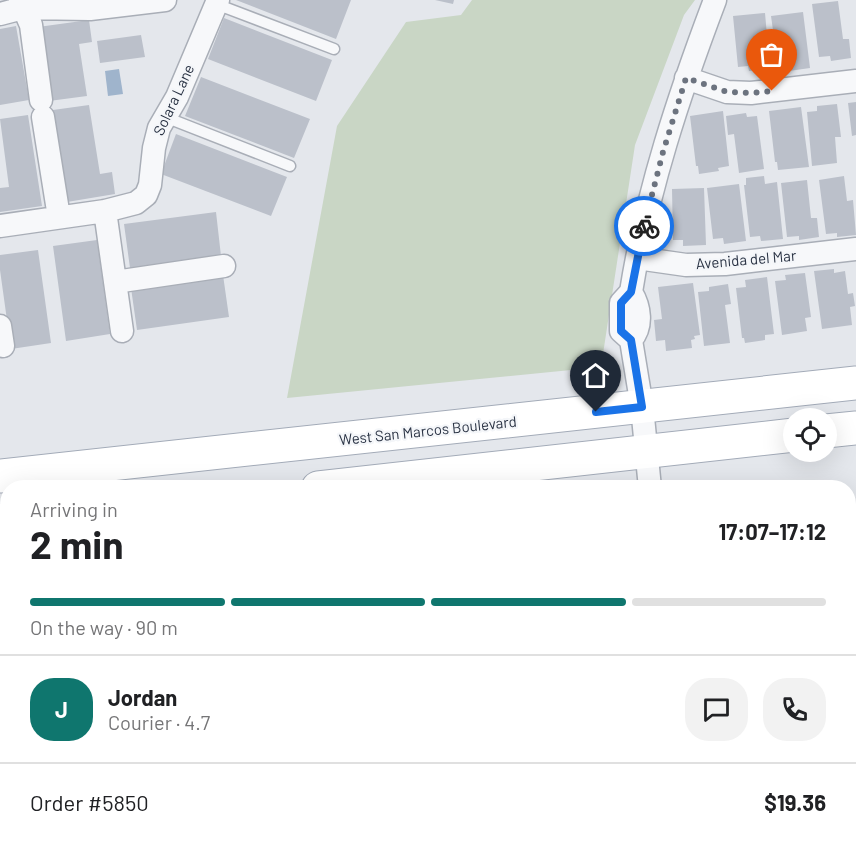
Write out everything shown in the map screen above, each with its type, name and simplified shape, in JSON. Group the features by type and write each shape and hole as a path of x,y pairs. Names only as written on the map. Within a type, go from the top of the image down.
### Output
{"main road":[{"name":"West San Marcos Boulevard","path":"0,476 856,383"},
{"path":"837,430 856,428"},
{"path":"391,480 783,436"}],"street":[{"path":"0,14 22,4 90,9 156,0"},
{"path":"649,480 642,407 631,340 638,331 638,304 631,292 663,152 686,78 715,0"},
{"name":"Solara Lane","path":"0,226 105,211 136,203 146,195 150,185 154,148 159,128 177,97 210,1"},
{"path":"22,4 31,25 59,217"},
{"path":"686,78 727,92 752,93 856,81"},
{"path":"105,211 122,331"},
{"name":"Avenida del Mar","path":"637,258 686,265 725,264 856,249"},
{"path":"115,282 224,266"}],"lane":[{"path":"210,1 334,49"},
{"path":"165,117 290,166"}],"green space":[{"path":"472,0 695,0 684,15 635,145 601,367 287,398 337,126 406,22 461,15"}],"water":[{"path":"119,69 123,94 108,96 105,71"}],"building":[{"path":"236,0 351,0 336,39"},
{"path":"435,0 454,0 453,4"},
{"path":"838,1 843,39 849,39 851,58 831,61 830,56 819,57 812,4"},
{"path":"803,12 810,68 789,71 788,65 778,66 771,16"},
{"path":"765,13 770,69 749,71 748,66 738,67 733,16"},
{"path":"224,18 332,60 316,101 208,59"},
{"path":"89,20 92,42 79,44 87,96 49,101 38,27"},
{"path":"16,26 29,100 0,105 0,29"},
{"path":"141,35 145,57 100,63 97,41"},
{"path":"201,77 310,119 294,158 185,116"},
{"path":"856,102 856,135 852,136 848,103"},
{"path":"837,104 841,137 835,137 837,163 812,166 807,112 817,111 817,106"},
{"path":"89,105 100,174 112,172 115,194 67,202 53,110"},
{"path":"801,107 809,167 778,170 769,111"},
{"path":"723,111 729,166 718,168 719,171 699,174 690,116"},
{"path":"746,113 747,117 757,116 764,169 739,173 734,134 728,135 726,116"},
{"path":"28,115 42,206 0,212 0,188 9,187 0,119"},
{"path":"176,134 287,177 271,216 161,174"},
{"path":"764,176 765,184 777,182 783,239 761,241 760,236 750,237 744,185 746,185 746,178"},
{"path":"844,176 847,201 853,200 856,235 837,237 837,233 826,234 819,180"},
{"path":"807,180 811,218 817,218 819,237 799,240 799,236 787,237 781,183"},
{"path":"739,184 746,241 724,244 723,238 713,239 707,188"},
{"path":"704,188 706,245 683,246 683,240 673,240 672,189"},
{"path":"216,212 221,256 130,268 124,224"},
{"path":"97,240 110,334 66,341 53,246"},
{"path":"38,250 51,343 11,349 0,255"},
{"path":"834,269 834,273 845,271 848,294 853,293 855,306 850,307 852,325 822,329 814,271"},
{"path":"805,273 811,317 805,318 807,331 782,335 775,281 786,280 785,275"},
{"path":"223,275 229,317 137,330 131,288"},
{"path":"767,277 774,334 765,335 765,340 745,343 742,338 736,288 746,287 745,280"},
{"path":"693,283 700,335 694,336 695,339 691,340 692,348 666,351 665,340 656,341 654,320 662,319 658,287"},
{"path":"728,284 731,304 725,305 730,343 704,346 698,292 709,291 709,287"}],"way so far":[{"path":"644,226 663,152 686,78 727,92 772,91"}],"route":[{"path":"596,412 642,407 631,340 621,331 621,303 631,292 644,226"}]}
